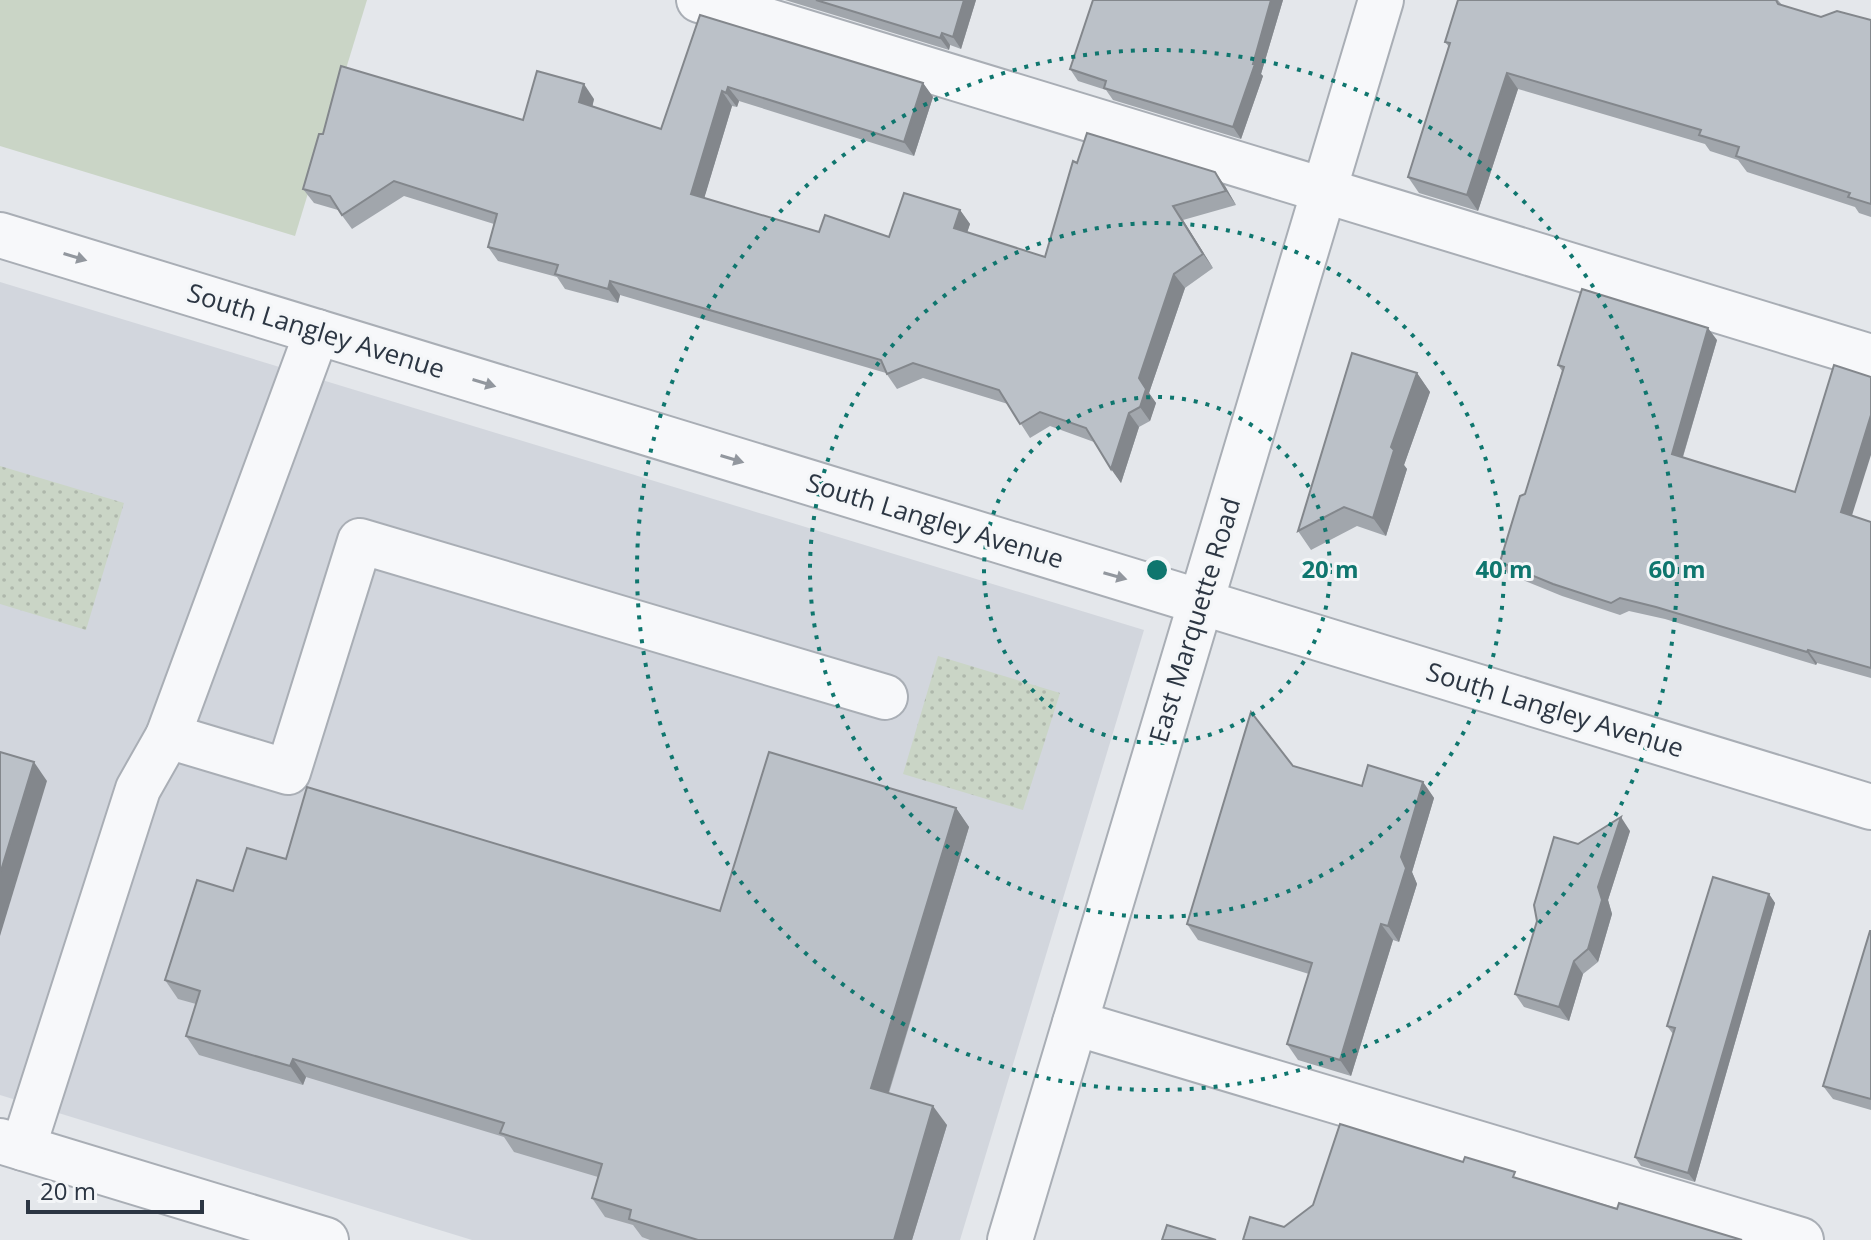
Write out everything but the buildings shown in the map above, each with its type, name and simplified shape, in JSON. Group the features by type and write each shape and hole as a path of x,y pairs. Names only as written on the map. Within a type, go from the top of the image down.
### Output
{"street":[{"path":"699,0 1871,357"},
{"name":"East Marquette Road","path":"1010,1240 1381,0"},
{"name":"South Langley Avenue","path":"0,235 1871,807"},
{"path":"317,332 168,736 138,789 11,1144 326,1240"},
{"path":"168,736 288,772 360,541 885,697"},
{"path":"1075,1023 1801,1240"}],"shaded area":[{"path":"0,282 1144,630 960,1240 472,1240 0,1095"}],"green space":[{"path":"0,0 367,0 295,236 0,146"},
{"path":"0,466 124,503 86,630 0,604"},
{"path":"938,656 1060,693 1023,810 903,774"}]}
